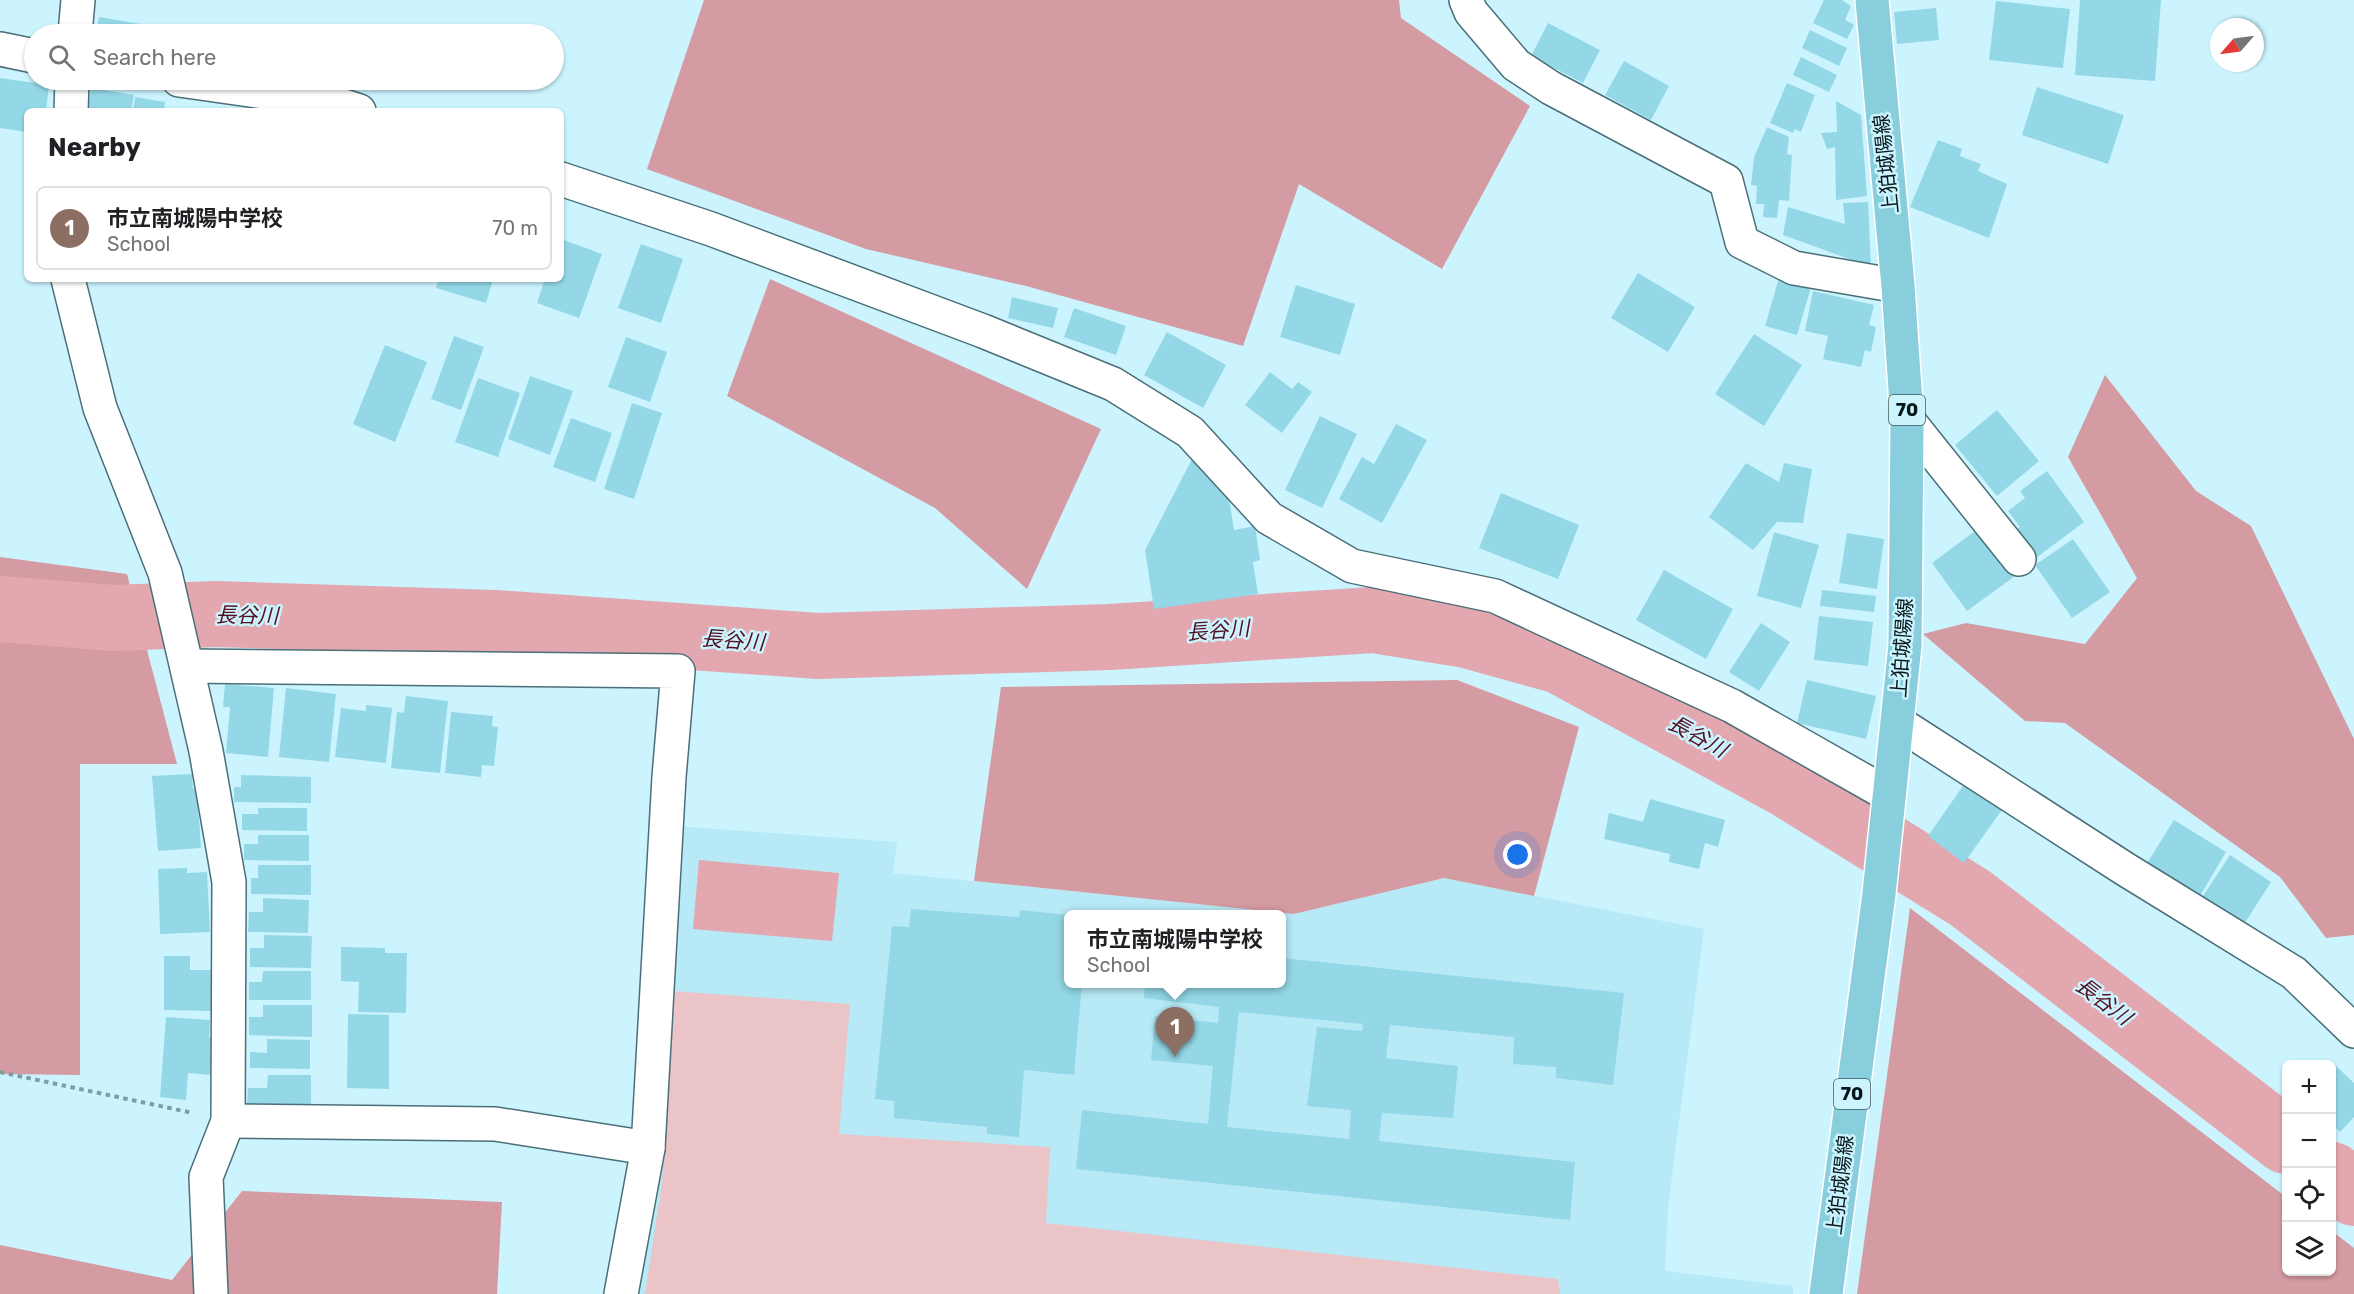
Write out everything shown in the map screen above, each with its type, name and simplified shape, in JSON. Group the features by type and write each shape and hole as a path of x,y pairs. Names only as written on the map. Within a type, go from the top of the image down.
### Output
{"main road":[{"name":"上狛城陽線","path":"1826,1294 1879,894 1905,645 1908,419 1872,0"}],"street":[{"path":"76,24 78,0"},
{"path":"1466,0 1471,12 1516,65 1551,88 1726,181 1742,242 1794,268 1898,286"},
{"path":"0,49 24,54"},
{"path":"71,108 72,90"},
{"path":"250,90 328,101 350,108"},
{"path":"564,180 711,229 983,331 1113,384 1190,432 1269,518 1352,566 1495,596 1732,706 1888,807"},
{"path":"69,282 100,408 165,573 188,666 229,882 228,1121 206,1177 211,1294"},
{"path":"1908,419 2019,558"},
{"path":"188,666 678,670 669,777 648,1148 621,1294"},
{"path":"1897,722 2125,869 2294,973 2354,1030"},
{"path":"228,1121 495,1124 648,1148"}],"path":[{"path":"0,1072 228,1121"}],"shaded area":[{"path":"704,0 1399,0 1401,18 1530,106 1442,269 1299,184 1243,346 1026,286 866,249 647,169"},
{"path":"770,279 1101,429 1027,589 935,508 727,396"},
{"path":"2105,375 2196,491 2251,526 2354,739 2354,935 2326,938 2280,877 2065,723 2025,721 1923,634 1966,623 2085,644 2137,578 2068,457"},
{"path":"0,557 127,574 177,764 80,764 80,1075 0,1074"},
{"path":"1457,680 1579,727 1534,896 1444,878 1294,914 1286,913 1286,910 1255,910 974,881 1001,687"},
{"path":"675,826 897,842 893,873 1255,910 1064,910 1064,988 1286,988 1286,913 1294,914 1444,878 1704,929 1668,1207 1665,1271 1793,1286 1793,1294 638,1294"},
{"path":"699,860 839,873 832,941 693,929"},
{"path":"1910,908 2282,1194 2282,1276 2336,1276 2336,1234 2354,1248 2354,1294 1857,1294"},
{"path":"673,991 850,1004 839,1134 1050,1147 1046,1223 1558,1279 1560,1294 645,1294 662,1183"},
{"path":"242,1191 502,1202 497,1294 0,1294 0,1245 172,1280"}],"building":[{"path":"1824,0 1842,0 1851,6 1845,20 1854,25 1847,39 1813,23"},
{"path":"2080,0 2161,0 2155,81 2075,75"},
{"path":"1996,1 2070,9 2063,68 1989,60"},
{"path":"1936,8 1939,40 1897,44 1894,12"},
{"path":"99,17 140,24 98,24"},
{"path":"1548,23 1600,50 1583,83 1531,56"},
{"path":"1810,30 1847,48 1839,66 1802,48"},
{"path":"1801,57 1837,75 1829,92 1793,75"},
{"path":"1624,61 1669,86 1651,120 1605,95"},
{"path":"0,78 24,81 24,90 48,90 46,108 24,108 24,132 0,128"},
{"path":"1787,83 1815,95 1801,132 1795,129 1793,133 1770,123"},
{"path":"2037,87 2124,115 2108,164 2022,135"},
{"path":"91,90 134,95 132,108 88,108"},
{"path":"135,97 165,102 164,108 133,108"},
{"path":"1836,101 1861,115 1867,196 1836,200 1835,147 1827,149 1821,133 1837,132"},
{"path":"1767,127 1789,137 1787,154 1792,155 1789,201 1779,200 1777,218 1763,217 1764,204 1756,204 1757,186 1751,185 1754,157"},
{"path":"1938,140 1962,149 1960,156 1981,164 1978,171 2007,184 1989,238 1910,207"},
{"path":"1868,202 1871,267 1783,235 1788,207 1845,224 1843,203"},
{"path":"564,240 602,254 579,318 537,303 544,282 564,282"},
{"path":"641,244 683,259 661,323 618,308"},
{"path":"1638,273 1695,307 1668,352 1611,318"},
{"path":"1779,278 1811,287 1797,335 1765,326"},
{"path":"438,282 492,282 486,303 436,288"},
{"path":"1296,285 1355,304 1340,355 1280,337"},
{"path":"1813,291 1874,305 1869,325 1876,327 1871,352 1865,350 1861,367 1823,359 1828,336 1805,331"},
{"path":"1012,297 1058,308 1053,328 1008,318"},
{"path":"1074,308 1126,326 1116,355 1064,337"},
{"path":"1167,332 1226,365 1203,408 1144,375"},
{"path":"1754,334 1802,365 1764,426 1715,394"},
{"path":"454,336 484,347 461,410 431,399"},
{"path":"626,337 667,352 650,402 608,387"},
{"path":"385,345 427,362 395,442 353,424"},
{"path":"1270,372 1292,389 1298,382 1312,392 1282,433 1245,405"},
{"path":"530,376 573,391 550,455 508,439"},
{"path":"478,378 520,393 498,457 455,442"},
{"path":"632,403 662,413 634,499 604,489"},
{"path":"1997,410 2039,461 1997,496 1955,445"},
{"path":"1320,416 1357,434 1322,508 1285,490"},
{"path":"571,418 612,433 595,482 553,467"},
{"path":"1396,424 1427,440 1382,523 1339,499 1362,457 1374,464"},
{"path":"1192,459 1229,498 1234,530 1255,526 1260,560 1253,562 1258,594 1154,609 1145,550"},
{"path":"1746,463 1779,482 1784,463 1812,469 1803,523 1777,522 1753,550 1709,517"},
{"path":"2047,471 2084,522 2036,558 2015,530 2020,527 2008,511 2025,498 2020,491"},
{"path":"1501,493 1579,525 1558,579 1479,548"},
{"path":"1979,528 2015,576 1967,611 1932,563"},
{"path":"1774,532 1819,545 1801,608 1757,596"},
{"path":"1847,533 1884,539 1877,589 1839,583"},
{"path":"2073,539 2110,592 2072,618 2035,565"},
{"path":"1664,570 1733,609 1706,659 1636,620"},
{"path":"1822,590 1876,596 1874,612 1820,606"},
{"path":"1819,616 1873,622 1868,666 1814,660"},
{"path":"1761,623 1790,642 1759,691 1729,672"},
{"path":"1807,680 1876,696 1866,739 1797,723"},
{"path":"225,684 274,688 268,757 226,753 230,707 223,707"},
{"path":"286,688 336,694 329,762 279,757"},
{"path":"406,696 448,701 440,773 391,768 397,712 404,713"},
{"path":"366,705 392,708 386,763 335,757 341,708 366,711"},
{"path":"451,712 493,716 492,726 498,727 494,766 482,765 481,777 445,773"},
{"path":"192,774 193,789 197,788 201,848 158,851 152,776"},
{"path":"241,775 311,777 311,803 234,802 234,787 241,787"},
{"path":"1967,780 2004,807 1964,863 1928,836"},
{"path":"1650,799 1725,820 1718,847 1705,843 1699,869 1669,862 1670,854 1604,839 1609,813 1643,822"},
{"path":"258,808 307,808 307,831 242,830 242,814 258,814"},
{"path":"2174,820 2226,852 2197,901 2144,868"},
{"path":"258,835 309,835 309,861 244,860 244,844 258,844"},
{"path":"2230,855 2271,882 2241,929 2199,902"},
{"path":"258,865 311,865 311,895 251,894 251,878 258,878"},
{"path":"187,868 187,873 207,872 210,932 160,934 158,869"},
{"path":"263,898 309,900 308,933 248,932 249,912 263,912"},
{"path":"911,909 1019,917 1020,910 1064,915 1064,988 1082,988 1074,1075 1024,1070 1019,1137 987,1134 987,1127 894,1118 894,1101 875,1099 892,926 909,927"},
{"path":"264,935 312,936 311,968 250,967 250,948 264,948"},
{"path":"341,947 385,948 385,953 407,953 406,1013 358,1012 359,982 341,981"},
{"path":"164,956 190,956 190,970 212,970 212,1011 164,1010"},
{"path":"1286,958 1624,993 1613,1085 1556,1078 1556,1067 1513,1064 1514,1037 1390,1025 1386,1058 1458,1066 1453,1118 1382,1113 1379,1141 1575,1162 1570,1220 1076,1169 1082,1110 1208,1124 1213,1066 1151,1060 1155,1016 1218,1023 1219,1007 1144,998 1145,988 1286,988","holes":["1239,1012 1363,1024 1362,1031 1317,1027 1307,1106 1351,1110 1349,1139 1227,1127"]},
{"path":"263,971 311,971 311,1000 249,1000 249,982 262,982"},
{"path":"263,1005 312,1005 312,1037 249,1035 249,1017 263,1017"},
{"path":"348,1014 389,1015 389,1089 347,1088"},
{"path":"166,1017 210,1020 209,1037 214,1038 212,1075 188,1073 186,1100 160,1097"},
{"path":"267,1039 310,1040 310,1069 250,1068 250,1052 267,1053"},
{"path":"2336,1066 2354,1083 2354,1117 2340,1132 2336,1128"},
{"path":"268,1075 311,1075 311,1105 247,1104 248,1088 267,1088"}],"waterway":[{"name":"長谷川","path":"0,609 113,618 216,614 495,623 818,646 1110,637 1373,620 1466,635 1560,661 1786,784 1970,898 2282,1138"},
{"name":"長谷川","path":"2336,1178 2354,1193"}],"place":[{"name":"市立南城陽中学校","path":"1175,1057"}]}
